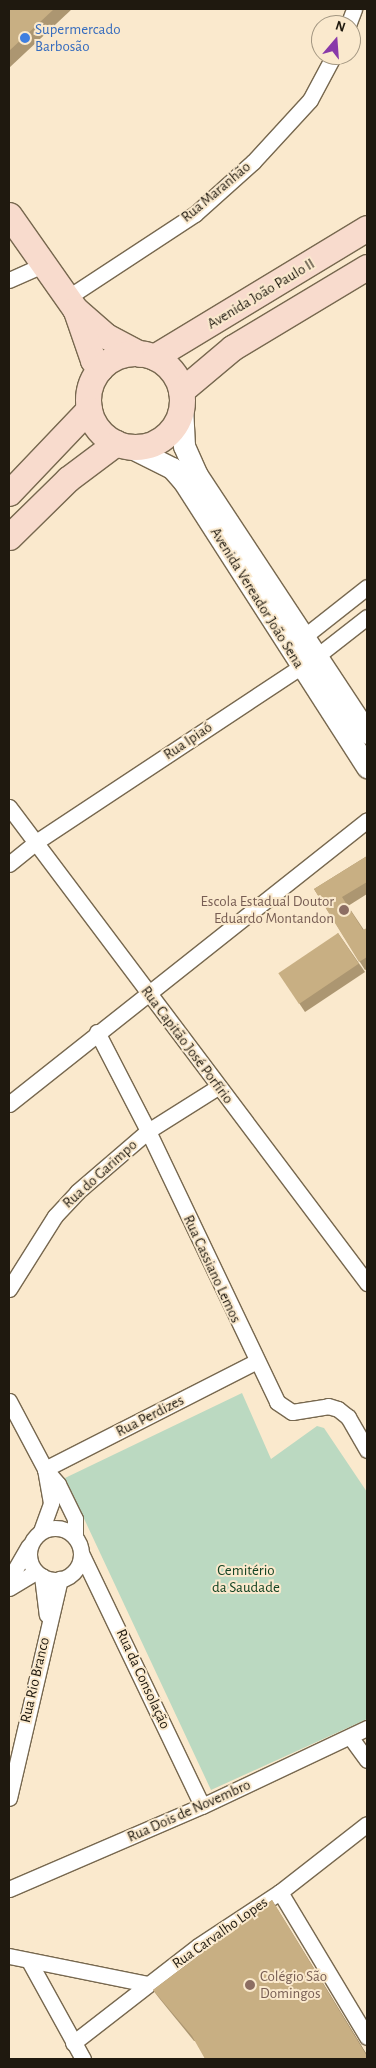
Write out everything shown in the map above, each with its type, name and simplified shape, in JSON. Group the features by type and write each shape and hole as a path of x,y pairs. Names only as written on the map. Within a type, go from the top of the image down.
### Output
{"main road":[{"path":"9,215 42,265 71,304 106,336 147,356 176,377 181,398 179,417 165,437 142,447 123,445 103,435 89,409 92,380 100,368 112,359 147,356"},
{"name":"Avenida João Paulo II","path":"147,356 236,307 367,228"},
{"name":"Avenida João Paulo II","path":"181,398 232,348 367,266"},
{"path":"71,304 93,360 100,368"},
{"path":"236,307 253,315 255,334"},
{"name":"Avenida Vereador João Sena","path":"181,398 184,446 197,475 297,642 367,767"},
{"path":"42,504 15,486 89,409"},
{"path":"9,537 93,458 123,445"},
{"name":"Avenida Vereador João Sena","path":"123,445 172,468 184,482 297,642"},
{"name":"Avenida Vereador João Sena","path":"308,661 367,733"}],"street":[{"name":"Rua Maranhão","path":"71,304 194,214 253,162 310,100 329,65"},
{"path":"9,280 42,265"},
{"path":"297,642 367,587"},
{"name":"Rua Ipiaó","path":"9,864 36,842 308,661 367,617"},
{"name":"Rua Capitão José Porfírio","path":"9,807 367,1283"},
{"path":"9,1104 147,992 367,820"},
{"name":"Rua Cassiano Lemos","path":"97,1032 148,1131 255,1362 283,1409 292,1412 328,1406 338,1409 348,1417 367,1450"},
{"name":"Rua do Garimpo","path":"9,1289 55,1216 77,1192 148,1131 218,1087"},
{"name":"Rua Perdizes","path":"44,1469 255,1362"},
{"path":"9,1401 44,1469 51,1503 41,1531 30,1544 9,1580"},
{"path":"9,1588 39,1574 60,1579 75,1570 81,1554 75,1537 75,1519 58,1484 44,1469"},
{"path":"41,1531 59,1528 75,1537"},
{"path":"30,1544 29,1559 39,1574"},
{"name":"Rua da Consolação","path":"81,1554 96,1578 202,1806"},
{"name":"Rua Rio Branco","path":"39,1574 48,1621"},
{"name":"Rua Rio Branco","path":"9,1798 48,1621 60,1579"},
{"name":"Rua Dois de Novembro","path":"9,1890 202,1806 351,1738 367,1728"},
{"path":"351,1738 367,1760"},
{"name":"Rua Carvalho Lopes","path":"73,2044 198,1946 280,1892 367,1824"},
{"path":"280,1892 367,2037"},
{"path":"9,1956 148,1984"},
{"path":"29,1961 73,2044 83,2059"}],"green space":[{"name":"Cemitério da Saudade","path":"242,1393 271,1459 317,1426 324,1428 367,1492 367,1719 211,1790 65,1478"}],"building":[{"path":"9,9 54,9 9,51"},
{"path":"367,856 367,882 342,897 363,930 367,928 367,957 359,962 314,889"},
{"path":"338,933 359,964 299,1004 278,973"},
{"name":"Colégio São Domingos","path":"272,1900 367,2056 367,2059 205,2059 192,2036 153,1990"}],"place":[{"name":"Supermercado Barbosão","path":"25,38"},
{"name":"Escola Estadual Doutor Eduardo Montandon","path":"344,910"},
{"name":"Colégio São Domingos","path":"250,1985"}]}
